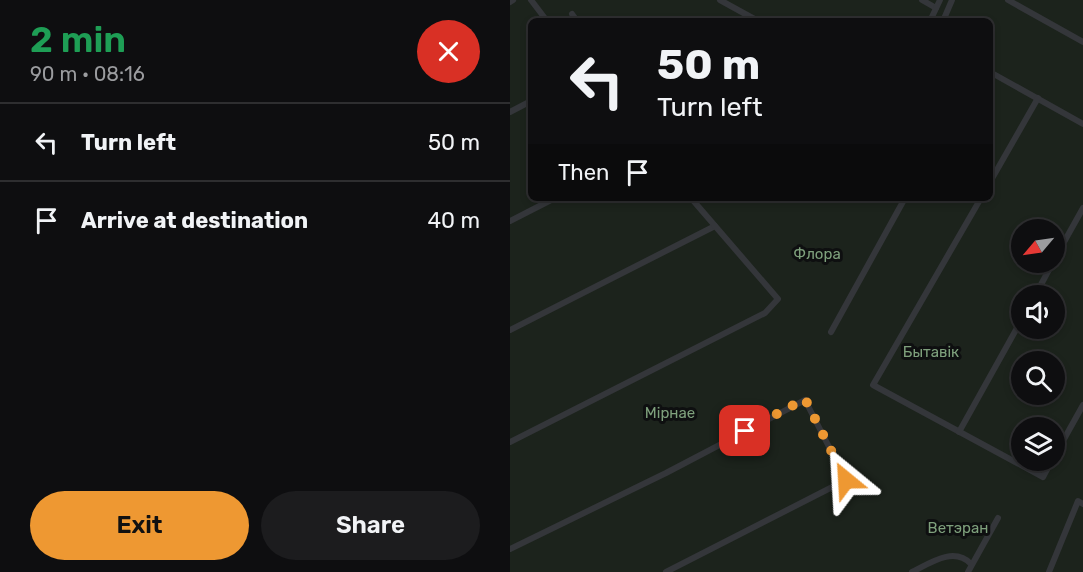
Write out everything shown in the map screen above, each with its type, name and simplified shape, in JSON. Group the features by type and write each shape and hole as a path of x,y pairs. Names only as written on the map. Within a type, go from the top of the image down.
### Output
{"lane":[{"path":"531,0 545,18"},
{"path":"720,0 753,18"},
{"path":"922,0 936,8"},
{"path":"931,18 940,0"},
{"path":"944,18 952,0"},
{"path":"1008,0 1083,42"},
{"path":"572,14 575,18"},
{"path":"993,74 1083,124"},
{"path":"993,177 1038,99"},
{"path":"510,112 528,103"},
{"path":"510,221 549,201"},
{"path":"510,442 765,313 778,299 694,201"},
{"path":"831,332 903,201"},
{"path":"979,201 873,385 1011,460"},
{"path":"1065,241 1083,208"},
{"path":"510,330 715,226"},
{"path":"959,432 1011,339"},
{"path":"510,549 666,473 805,399 846,480 666,572"},
{"path":"1065,437 1083,405"},
{"path":"1032,471 1043,477 1046,471"},
{"path":"1049,572 1078,501 1083,504"},
{"path":"968,572 998,518"},
{"path":"912,572 943,557 958,556 971,564"}],"green space":[{"path":"510,0 1083,0 1083,572 510,572"}],"route":[{"path":"745,431 805,399 846,480"}],"park label":[{"name":"Флора","path":"817,254"},
{"name":"Бытавік","path":"931,352"},
{"name":"Мірнае","path":"670,413"},
{"name":"Ветэран","path":"958,528"}]}
